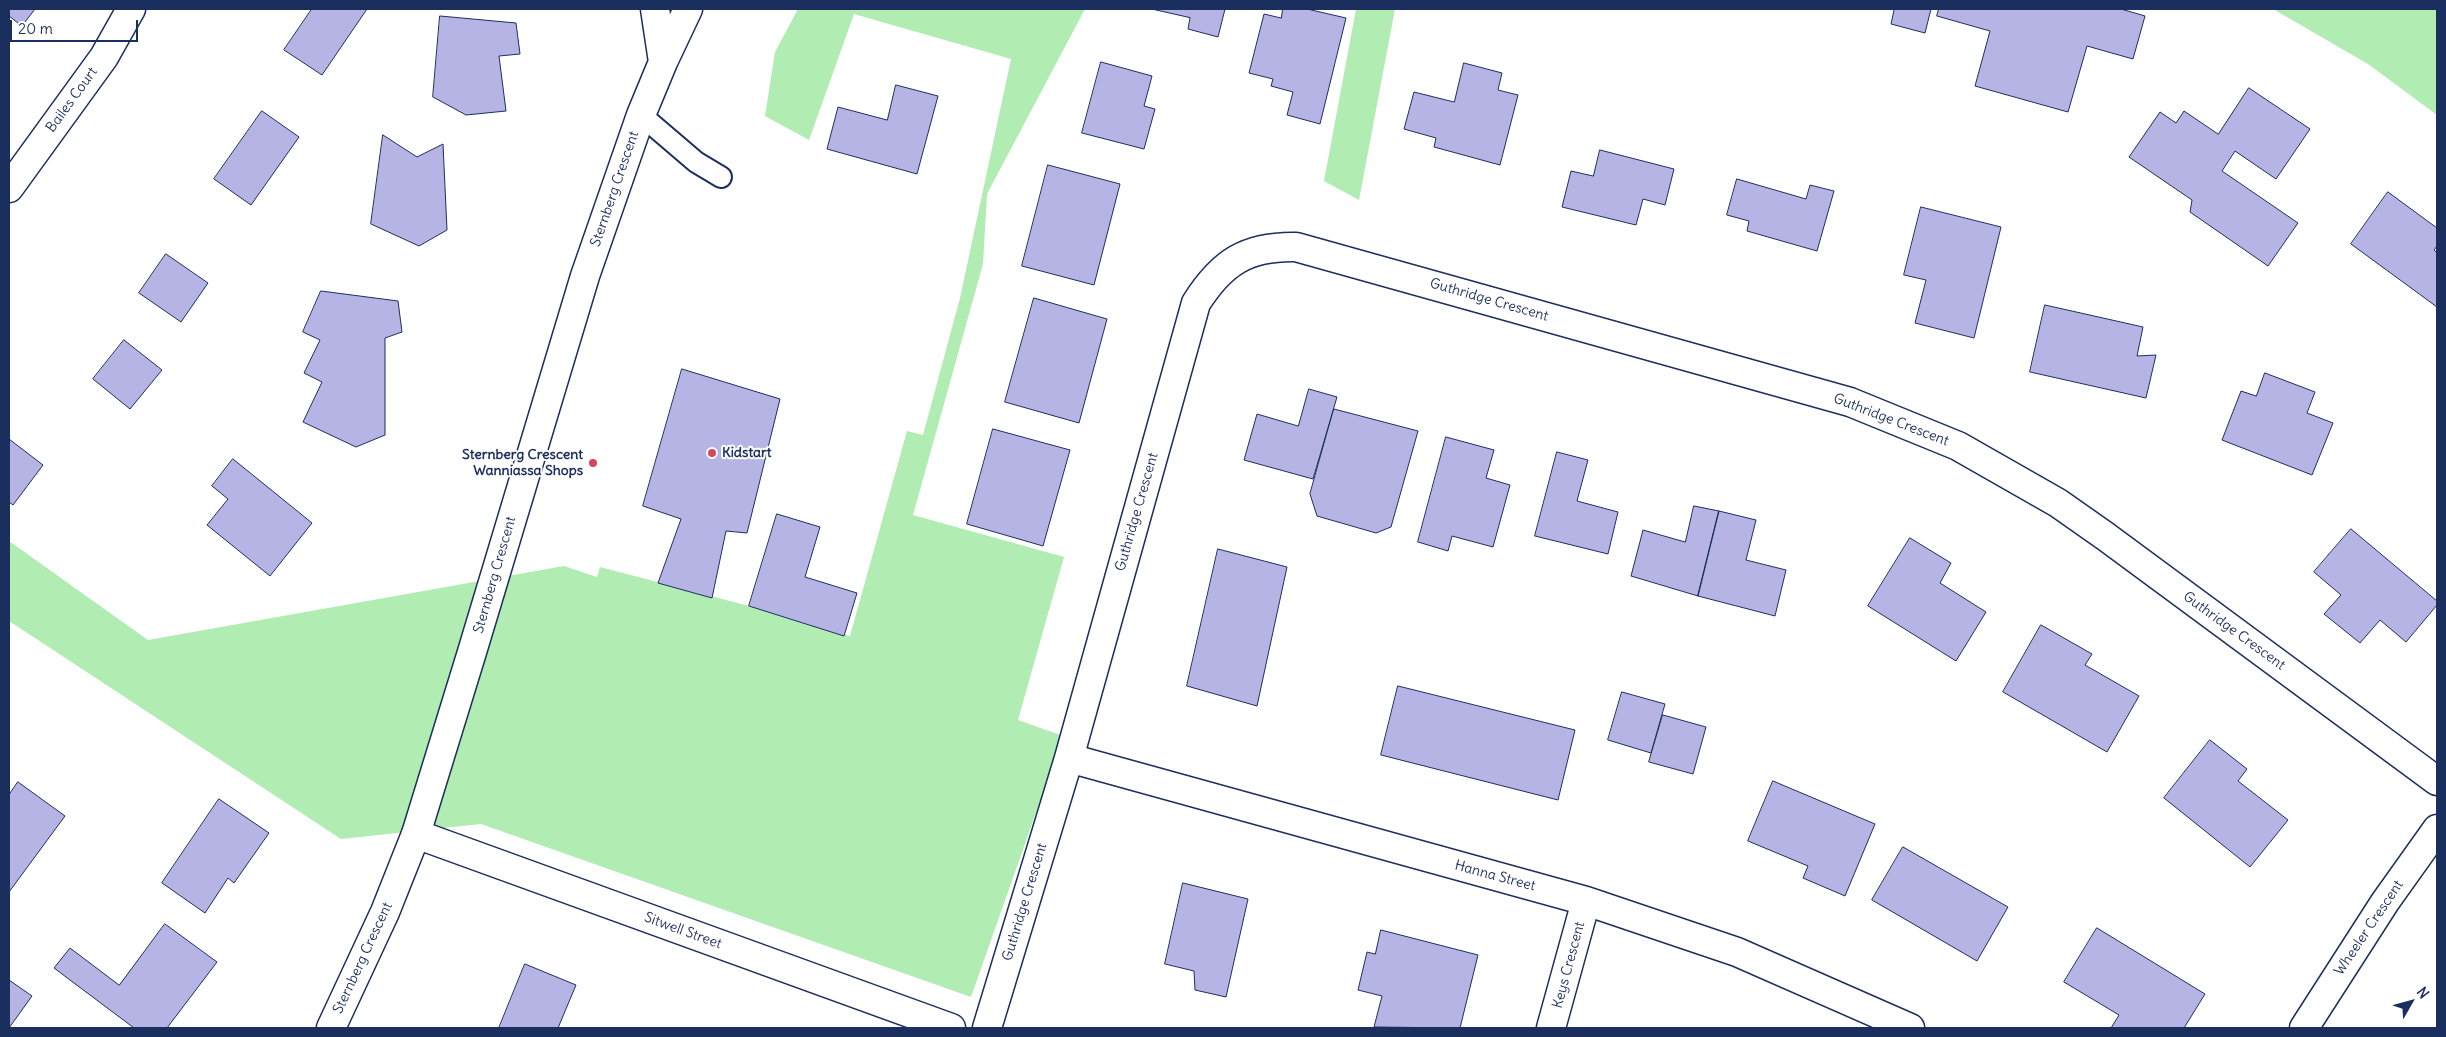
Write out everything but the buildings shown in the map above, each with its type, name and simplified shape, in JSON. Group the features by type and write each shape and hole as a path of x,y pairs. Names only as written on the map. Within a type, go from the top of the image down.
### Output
{"street":[{"name":"Bailes Court","path":"9,188 104,57 131,9"},
{"path":"654,9 662,62"},
{"name":"Sternberg Crescent","path":"331,1028 385,912 416,834 585,276 641,115 662,62 688,9"},
{"name":"Guthridge Crescent","path":"987,1028 1069,758 1196,303 1211,280 1232,261 1270,246 1296,247 1850,402 1958,446 2058,503 2437,781"},
{"name":"Hanna Street","path":"1069,758 1586,901 1737,952 1910,1028"},
{"name":"Wheeler Crescent","path":"2304,1028 2385,902 2437,829"},
{"name":"Sitwell Street","path":"416,834 951,1028"},
{"name":"Keys Crescent","path":"1552,1028 1586,901"}],"lane":[{"name":"Sternberg Crescent","path":"641,115 696,162 721,177"}],"green space":[{"path":"798,9 1085,9 987,194 983,264 913,515 1064,557 1018,720 1063,736 971,997 481,824 341,839 9,621 9,541 148,640 564,566 597,577 600,567 749,606 850,636 907,431 923,435 960,298 1011,59 854,14 809,140 765,116 775,52"},
{"path":"1356,9 1395,9 1359,200 1324,181"},
{"path":"2273,9 2437,9 2437,115 2368,64"}],"place":[{"name":"Kidstart","path":"712,453"},
{"name":"Sternberg Crescent Wanniassa Shops","path":"593,463"}]}
